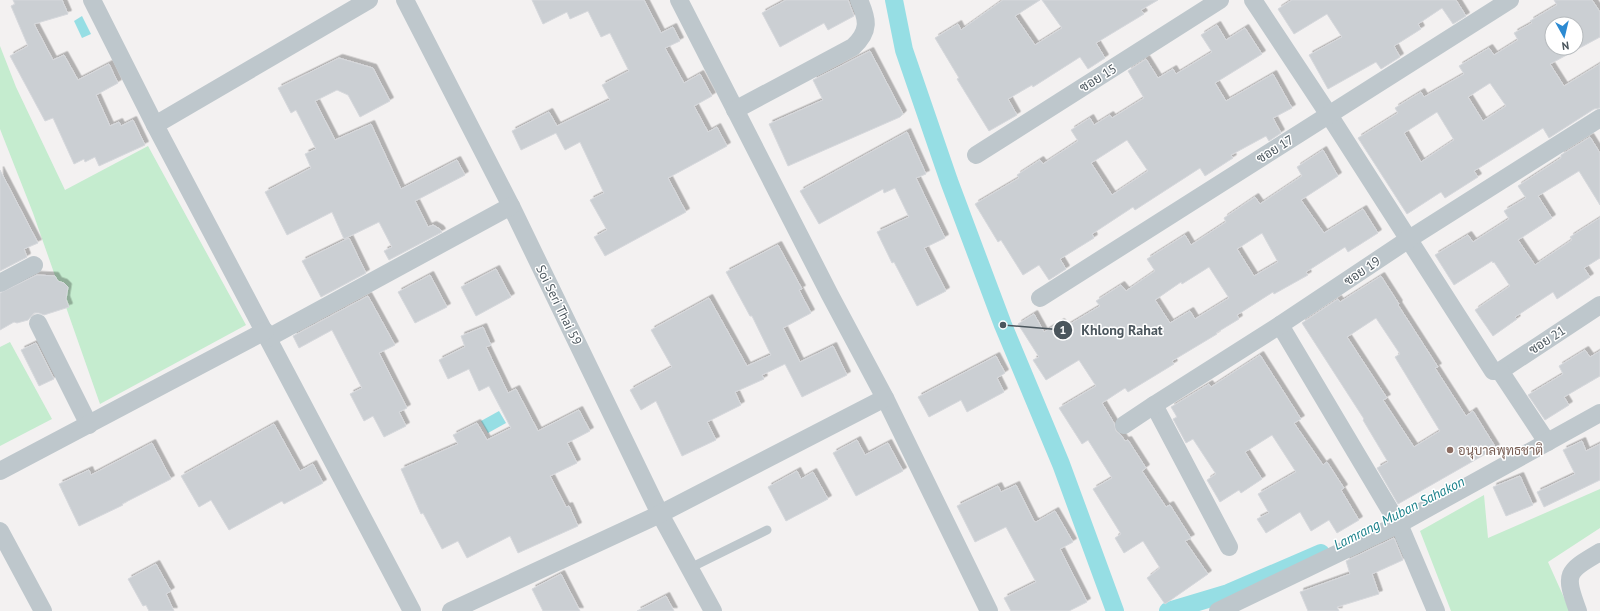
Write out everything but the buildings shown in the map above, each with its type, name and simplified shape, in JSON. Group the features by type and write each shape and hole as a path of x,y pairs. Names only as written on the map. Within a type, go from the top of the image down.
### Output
{"street":[{"path":"92,0 155,125 412,611"},
{"path":"155,125 369,0"},
{"name":"Soi Seri Thai 59","path":"405,0 511,206 660,514 713,611"},
{"path":"679,0 851,337 886,398 989,611"},
{"path":"735,110 853,47 860,40 866,29 866,14 859,0"},
{"name":"ซอย 15","path":"976,155 1220,0"},
{"path":"1253,0 1496,371 1543,435"},
{"name":"ซอย 17","path":"1040,298 1510,0"},
{"name":"ซอย 19","path":"1124,425 1154,404 1280,325 1409,239 1600,118"},
{"path":"0,471 511,206"},
{"path":"0,283 34,264"},
{"name":"ซอย 21","path":"1496,371 1600,305"},
{"path":"38,323 89,425"},
{"path":"1280,325 1395,517 1436,611"},
{"path":"451,611 660,514 886,398"},
{"path":"1154,404 1229,548"},
{"path":"1218,611 1395,517 1543,435 1600,413"},
{"path":"0,531 43,611"},
{"path":"1578,611 1570,589 1569,576 1576,566 1600,552"}],"lane":[{"path":"690,568 767,530"}],"green space":[{"path":"0,46 16,87 65,190 148,146 246,325 100,404 33,213 0,129"},
{"path":"10,342 52,419 0,446 0,347"},
{"path":"1600,489 1600,528 1548,562 1570,611 1451,611 1420,531 1484,495 1488,538"}],"water":[{"path":"82,16 91,34 82,38 74,21"},
{"path":"499,411 506,423 488,433 481,421"}],"waterway":[{"path":"894,0 904,50 949,181 1003,325 1061,464 1115,611"},
{"name":"Lamrang Muban Sahakon","path":"1168,611 1228,593 1321,553"}],"place":[{"name":"Khlong Rahat","path":"1003,325"},
{"name":"อนุบาลพุทธชาติ","path":"1450,450"}]}
